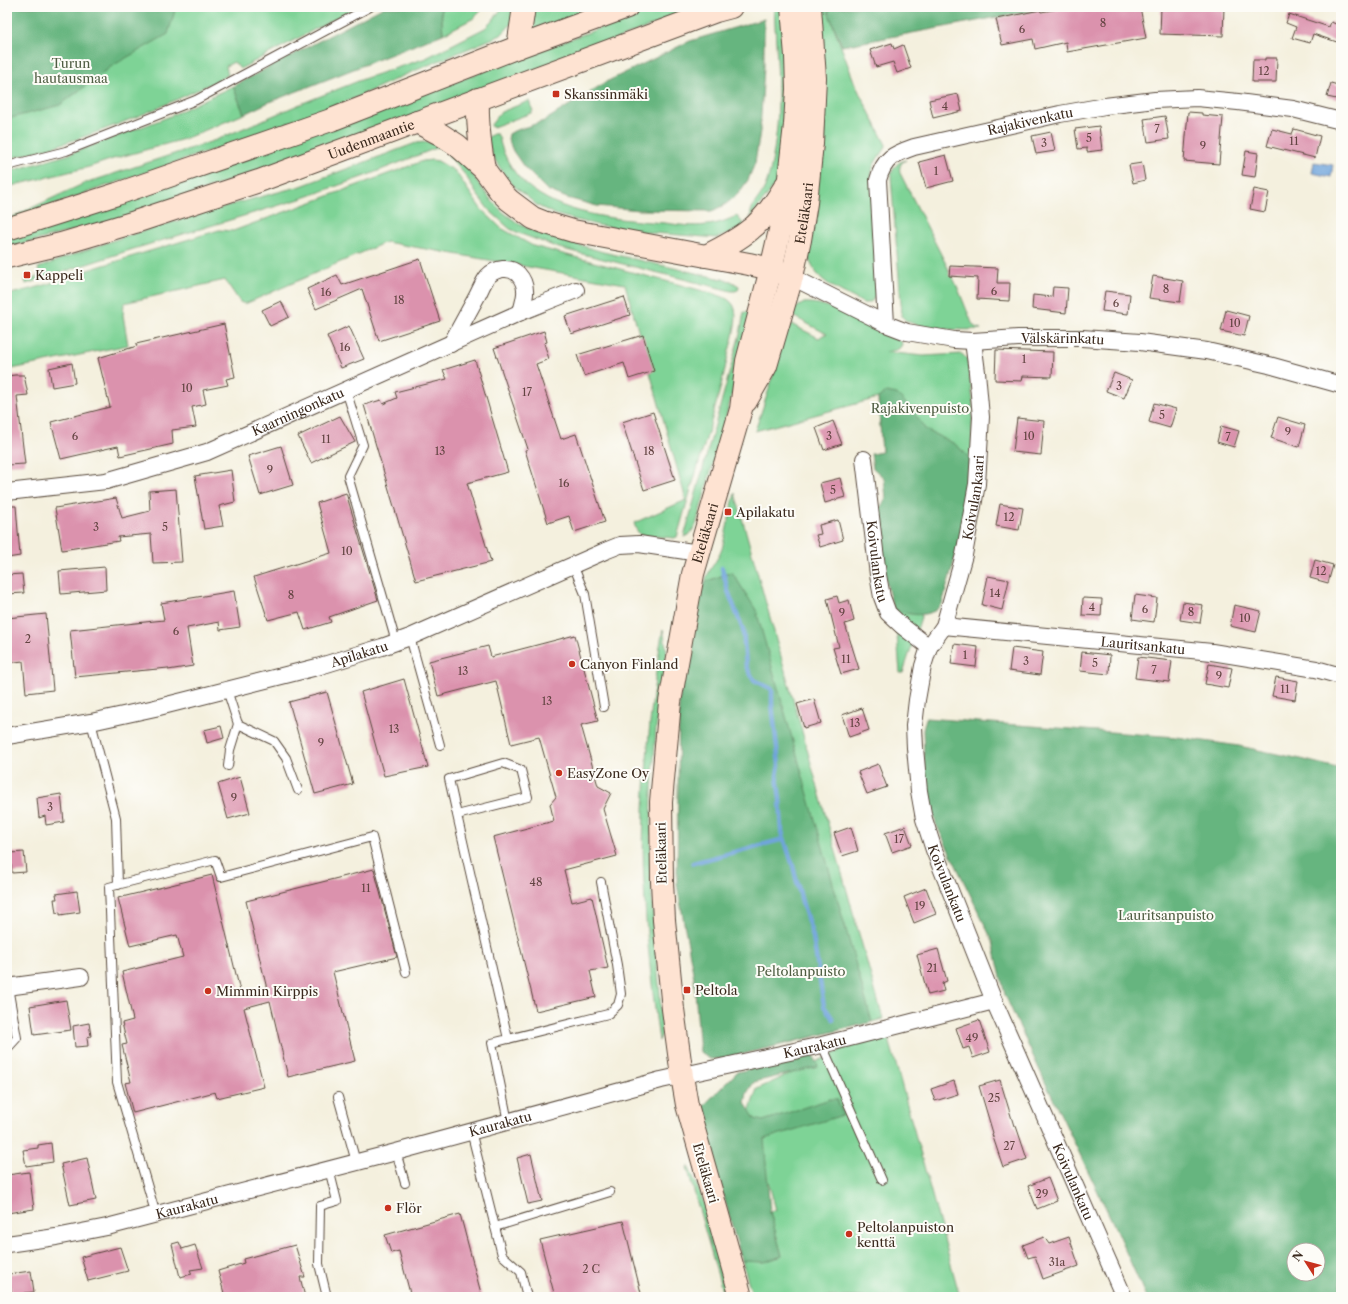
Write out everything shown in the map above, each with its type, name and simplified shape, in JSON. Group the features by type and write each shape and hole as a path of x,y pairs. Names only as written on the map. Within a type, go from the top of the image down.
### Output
{"main road":[{"path":"518,47 524,7"},
{"path":"7,229 131,190 331,120 518,47 628,7"},
{"name":"Eteläkaari","path":"741,1297 687,1105 682,1076 664,920 661,852 661,802 670,702 693,574 741,409 747,361 786,204 795,125 797,89 792,7"},
{"name":"Eteläkaari","path":"741,409 766,366 792,277 800,240 806,203 812,143 815,78 810,7"},
{"name":"Uudenmaantie","path":"7,257 60,244 157,215 259,181 723,9"},
{"path":"478,99 478,136 484,169"},
{"path":"417,122 457,145 484,169 500,191 533,218 574,231 771,269 792,277"},
{"path":"706,256 738,239 752,229 774,203 789,179"}],"street":[{"name":"Rajakivenkatu","path":"886,324 878,180 881,170 886,162 897,153 914,147 1060,114 1105,106 1155,100 1197,98 1238,102 1293,109 1341,121"},
{"path":"451,344 488,277 499,269 509,269 516,272 522,278 525,285 521,312"},
{"name":"Välskärinkatu","path":"792,277 886,324 907,332 954,340 973,341 1018,338 1075,338 1140,342 1207,351 1269,365 1341,385"},
{"name":"Kaarningonkatu","path":"7,492 106,481 207,452 521,312 576,290"},
{"name":"Koivulankaari","path":"929,648 944,626 964,555 977,484 981,417 973,341"},
{"name":"Koivulankatu","path":"864,459 882,597 888,613 929,648 922,673 914,726 916,762 924,819 934,850 994,1002 1124,1297"},
{"name":"Apilakatu","path":"7,736 91,722 154,708 317,667 403,639 620,545 639,544 677,548 699,553"},
{"name":"Lauritsankatu","path":"944,626 1212,652 1316,669 1341,676"},
{"path":"7,987 81,977"},
{"name":"Kaurakatu","path":"7,1244 56,1237 156,1215 654,1082 822,1045 994,1002"}],"lane":[{"path":"7,166 66,151 196,100 370,7"},
{"path":"346,390 363,445 348,476 440,745"},
{"path":"573,565 586,594 604,707"},
{"path":"227,690 238,724 230,750 228,766"},
{"path":"91,722 116,818 118,885"},
{"path":"238,724 274,741 286,758 298,790"},
{"path":"457,815 528,797 521,770 503,763 449,779 457,815 508,1039"},
{"path":"156,1215 117,1082 109,887 215,860 221,877 372,837 406,972"},
{"path":"508,1122 492,1043 608,1014 618,1005 621,994 617,965 601,882"},
{"path":"7,987 17,1038 7,1049"},
{"path":"822,1045 882,1180"},
{"path":"338,1097 356,1162"},
{"path":"471,1131 502,1255 521,1272 528,1297"},
{"path":"396,1152 404,1183"},
{"path":"327,1297 319,1264 320,1206 337,1201 329,1169"},
{"path":"495,1227 610,1192"}],"green space":[{"name":"Turun hautausmaa","path":"7,7 357,7 240,69 234,62 226,66 228,75 148,112 92,134 36,152 7,159"},
{"path":"7,7 176,7 168,34 112,66 60,105 7,119"},
{"path":"384,7 441,7 443,34 267,103 244,114 233,86"},
{"path":"441,7 485,7 474,18 443,34"},
{"path":"503,7 517,7 512,23 501,35 407,74 353,99 221,147 12,219 12,217 83,184 216,140 366,78 426,58 485,28"},
{"path":"531,7 596,7 526,34"},
{"path":"657,7 701,7 405,119 129,216 7,248 7,238 395,104"},
{"path":"774,7 784,7 787,65 779,170 775,185 750,218 753,206 763,191 769,176 776,132 778,114 778,78"},
{"path":"819,7 828,7 829,14 855,84 886,145 872,170 871,180 878,273 876,294 872,301 868,303 863,303 834,287 819,276 813,268 806,246"},
{"path":"828,7 1052,7 842,46 829,14"},
{"path":"764,19 764,67 760,131 755,163 748,180 738,194 726,204 712,211 639,210 597,206 567,198 547,190 524,167 513,151 508,139 509,134 544,121 606,82 690,41"},
{"path":"233,86 244,114 184,139 89,167 7,187 7,172 67,155 168,117"},
{"path":"529,101 533,111 531,113 493,127 490,126 501,112"},
{"path":"493,134 497,134 499,137 507,160 521,180 547,199 562,206 614,218 686,226 722,222 737,216 745,226 718,238 653,233 597,225 557,215 538,206 513,185 505,176 492,155 487,138"},
{"path":"426,142 444,145 368,175 300,199 130,250 26,284 25,280 40,276 38,268 72,255 126,236 230,205 301,186 416,143"},
{"path":"449,151 460,156 492,201 503,212 519,224 534,231 603,252 731,281 739,286 738,290 731,291 559,248 510,229 489,210 476,193 466,176 448,155"},
{"path":"906,160 900,165 900,173 957,286 972,323 975,327 981,329 955,330 934,328 908,322 902,316 891,177 892,171 896,166 900,162"},
{"path":"423,161 438,161 455,171 481,209 501,228 533,246 711,293 725,298 733,305 736,314 735,325 724,374 677,537 640,535 634,523 686,500 625,284 386,242 245,304 240,302 225,280 124,303 123,315 128,345 7,370 7,295 42,286 91,269 219,230 233,231"},
{"name":"Rajakivenpuisto","path":"804,303 813,303 831,308 880,333 901,341 901,347 896,350 886,352 923,356 962,354 967,359 973,400 971,462 903,673 900,673 878,398 755,431 770,386 786,328 791,324 819,338 827,334 789,314"},
{"path":"744,312 752,312 749,333 696,525 689,535 684,537 740,334"},
{"path":"886,392 897,394 910,407 926,430 955,444 967,455 971,462 963,530 942,604 935,611 927,614 913,614 894,609 887,586 881,546 879,509 886,499 884,478 873,468 871,454 882,452 878,398"},
{"name":"Peltolanpuisto","path":"735,493 883,1019 765,1049 732,572 705,582 722,549"},
{"path":"732,572 756,610 872,1022 723,1059 709,1059 700,1052 694,978 677,884 679,702 694,612 705,582"},
{"path":"663,629 667,653 656,728 651,832 651,883 662,1034 659,1041 646,923 643,837 650,727 655,678"},
{"name":"Lauritsanpuisto","path":"926,718 1176,737 1239,746 1341,769 1341,1297 1146,1297 1113,1223 1005,995 993,942 936,824 925,781 923,730"},
{"path":"885,1036 889,1039 960,1297 753,1297 742,1261 764,1262 782,1256 770,1212 776,1210 749,1112 757,1089 840,1051 839,1048"},
{"path":"814,1055 818,1067 754,1082 747,1093 745,1103 755,1119 763,1121 830,1099 837,1099 843,1115 764,1139 770,1212 782,1256 764,1262 742,1261 710,1148 701,1108 737,1072"},
{"path":"687,1167 689,1167 700,1192 709,1217 733,1297 724,1297"}],"water":[{"path":"1314,162 1333,165 1331,177 1312,173"}],"building":[{"path":"1070,7 1140,7 1146,38 1067,52 1066,42 1035,49 1033,39 1002,45 996,19 1040,10 1041,12"},
{"path":"1161,7 1224,7 1223,36 1160,34"},
{"path":"1289,14 1329,27 1331,22 1341,26 1341,31 1337,42 1313,34 1310,43 1292,38 1296,27 1286,23"},
{"path":"892,43 894,49 903,45 911,68 897,73 893,62 876,67 870,50"},
{"path":"1265,58 1277,58 1276,82 1252,82 1253,60 1265,60"},
{"path":"1331,83 1341,86 1341,100 1327,97"},
{"path":"958,94 962,111 933,118 929,100"},
{"path":"1188,112 1223,117 1219,164 1184,161"},
{"path":"1165,116 1169,139 1148,142 1144,119"},
{"path":"1099,126 1102,150 1087,152 1087,148 1078,149 1075,129"},
{"path":"1272,129 1292,134 1294,129 1320,136 1315,158 1267,146"},
{"path":"1051,132 1055,151 1036,154 1032,136"},
{"path":"1246,151 1258,153 1255,177 1242,175"},
{"path":"946,155 953,181 926,188 919,162"},
{"path":"1142,163 1145,180 1133,183 1129,165"},
{"path":"1254,189 1269,192 1265,212 1250,209"},
{"path":"420,259 440,321 379,341 362,289 316,309 307,289 337,275 342,285"},
{"path":"950,266 998,268 997,283 1010,283 1009,301 977,299 978,278 949,276"},
{"path":"1153,276 1183,281 1180,302 1149,298"},
{"path":"1053,287 1068,288 1066,313 1032,309 1033,295 1052,297"},
{"path":"1105,291 1130,294 1128,314 1102,311"},
{"path":"624,297 630,315 571,334 565,316"},
{"path":"281,301 289,317 270,326 262,310"},
{"path":"1226,310 1249,316 1244,336 1221,331"},
{"path":"224,324 235,377 226,379 228,385 203,390 206,404 192,407 196,427 172,430 173,444 120,456 118,446 61,459 51,422 110,407 98,358 137,346 136,344"},
{"path":"349,326 364,359 341,368 327,336"},
{"path":"544,331 547,342 544,343 549,359 536,364 561,439 576,434 605,522 574,532 569,516 548,523 525,450 528,449 494,348"},
{"path":"643,335 654,371 629,379 624,363 584,376 577,355"},
{"path":"996,350 1053,352 1052,377 1023,376 1022,381 995,380"},
{"path":"475,360 508,472 467,483 491,562 416,581 364,405 381,400 383,404 397,398 395,392 447,379 443,370"},
{"path":"72,363 75,383 52,387 49,368"},
{"path":"1114,373 1132,380 1124,398 1106,391"},
{"path":"24,375 28,395 17,396 25,464 7,465 7,376"},
{"path":"1154,403 1176,409 1170,428 1149,422"},
{"path":"653,412 675,480 644,490 622,422"},
{"path":"340,416 355,442 311,463 298,436"},
{"path":"1278,417 1305,425 1299,447 1271,438"},
{"path":"1017,418 1044,421 1041,455 1013,452"},
{"path":"833,421 842,444 824,450 816,428"},
{"path":"1221,426 1239,431 1234,447 1217,442"},
{"path":"281,446 293,485 260,495 248,456"},
{"path":"231,470 235,502 219,506 223,526 204,529 195,476"},
{"path":"840,478 845,497 825,503 820,483"},
{"path":"176,489 182,562 153,563 151,534 118,537 119,541 62,550 55,508 116,498 122,518 150,511 149,491"},
{"path":"346,493 378,600 329,617 331,622 305,630 299,612 268,620 254,577 331,553 317,503"},
{"path":"1000,504 1023,508 1019,530 996,526"},
{"path":"7,506 16,506 20,556 7,558"},
{"path":"838,520 843,540 820,547 816,535 821,534 819,525"},
{"path":"1315,560 1333,565 1328,583 1310,578"},
{"path":"105,567 106,590 61,594 59,571"},
{"path":"22,574 24,593 7,594 7,575"},
{"path":"988,576 1009,580 1002,610 982,605"},
{"path":"234,591 240,627 220,630 219,622 187,628 193,666 168,670 168,668 75,677 70,630 164,620 161,603"},
{"path":"1135,595 1157,598 1154,622 1132,619"},
{"path":"837,596 839,603 849,600 854,621 845,624 859,669 841,674 833,648 839,647 827,599"},
{"path":"1083,598 1102,599 1101,616 1082,615"},
{"path":"1183,602 1203,605 1200,623 1180,620"},
{"path":"1234,605 1261,611 1256,632 1230,626"},
{"path":"46,614 53,690 26,693 23,661 7,663 7,618"},
{"path":"575,635 598,721 581,725 598,786 611,793 603,809 617,856 564,870 572,902 592,897 608,968 590,971 596,997 536,1011 493,837 554,821 550,804 556,797 539,737 511,744 496,681 438,696 429,661 488,646 491,657"},
{"path":"954,644 978,647 976,667 951,664"},
{"path":"1012,648 1043,652 1040,675 1009,671"},
{"path":"1082,652 1110,655 1109,674 1080,671"},
{"path":"1138,657 1172,661 1169,682 1135,678"},
{"path":"1209,664 1232,668 1228,688 1205,684"},
{"path":"1276,677 1298,681 1295,700 1272,696"},
{"path":"404,679 428,767 384,776 361,692"},
{"path":"327,692 353,784 315,794 289,702"},
{"path":"814,699 821,723 804,728 797,704"},
{"path":"862,708 869,730 849,737 842,715"},
{"path":"221,726 224,738 207,743 204,730"},
{"path":"878,764 887,787 867,794 858,772"},
{"path":"240,777 250,813 228,819 218,784"},
{"path":"61,794 64,822 46,825 45,816 39,818 37,798"},
{"path":"905,826 912,845 892,852 885,833"},
{"path":"851,827 858,851 842,856 834,833"},
{"path":"24,852 26,872 12,873 10,853"},
{"path":"374,869 397,957 333,972 355,1061 288,1077 270,1001 244,1008 264,1087 217,1098 215,1092 133,1113 125,1083 131,1082 122,1045 127,1044 122,1023 133,1020 122,972 183,957 177,935 130,946 118,898 212,875 241,995 267,989 246,901"},
{"path":"926,888 936,914 914,923 904,897"},
{"path":"77,891 80,912 60,915 60,912 56,913 54,899 57,899 56,894"},
{"path":"938,949 947,981 942,983 944,991 928,995 917,955"},
{"path":"66,1000 71,1030 34,1035 30,1006"},
{"path":"979,1020 990,1052 973,1058 969,1047 963,1049 956,1028"},
{"path":"89,1023 91,1036 87,1037 88,1046 75,1047 73,1026"},
{"path":"1000,1080 1014,1126 1016,1126 1027,1159 1003,1167 979,1086"},
{"path":"954,1081 958,1094 935,1101 931,1089"},
{"path":"51,1143 53,1162 26,1166 23,1150 38,1148 38,1145"},
{"path":"531,1154 542,1201 528,1204 517,1158"},
{"path":"87,1158 96,1200 70,1205 61,1164"},
{"path":"29,1172 34,1209 7,1213 7,1175"},
{"path":"1048,1178 1057,1201 1037,1209 1028,1186"},
{"path":"460,1214 482,1297 411,1297 399,1251 391,1253 385,1235"},
{"path":"623,1221 642,1297 555,1297 540,1240"},
{"path":"1044,1237 1049,1244 1069,1237 1079,1266 1043,1279 1035,1256 1028,1258 1023,1245"},
{"path":"179,1242 182,1249 195,1245 203,1268 190,1270 192,1274 180,1277 172,1244"},
{"path":"295,1245 305,1277 300,1277 305,1297 225,1297 218,1271 244,1263 243,1259"},
{"path":"120,1247 128,1271 88,1281 81,1257"},
{"path":"31,1271 34,1292 24,1293 25,1297 12,1297 9,1274"}],"waterway":[{"path":"722,568 728,591 743,630 746,666 754,680 772,689 772,704 779,765 777,776 782,832 813,937 824,1006 833,1019"},
{"path":"693,863 784,839"}],"place":[{"name":"Skanssinmäki","path":"556,94"},
{"name":"Kappeli","path":"27,275"},
{"name":"Apilakatu","path":"728,512"},
{"name":"Canyon Finland","path":"572,664"},
{"name":"EasyZone Oy","path":"559,773"},
{"name":"Peltola","path":"687,990"},
{"name":"Mimmin Kirppis","path":"208,991"},
{"name":"Flör","path":"388,1208"},
{"name":"Peltolanpuiston kenttä","path":"849,1234"}]}
